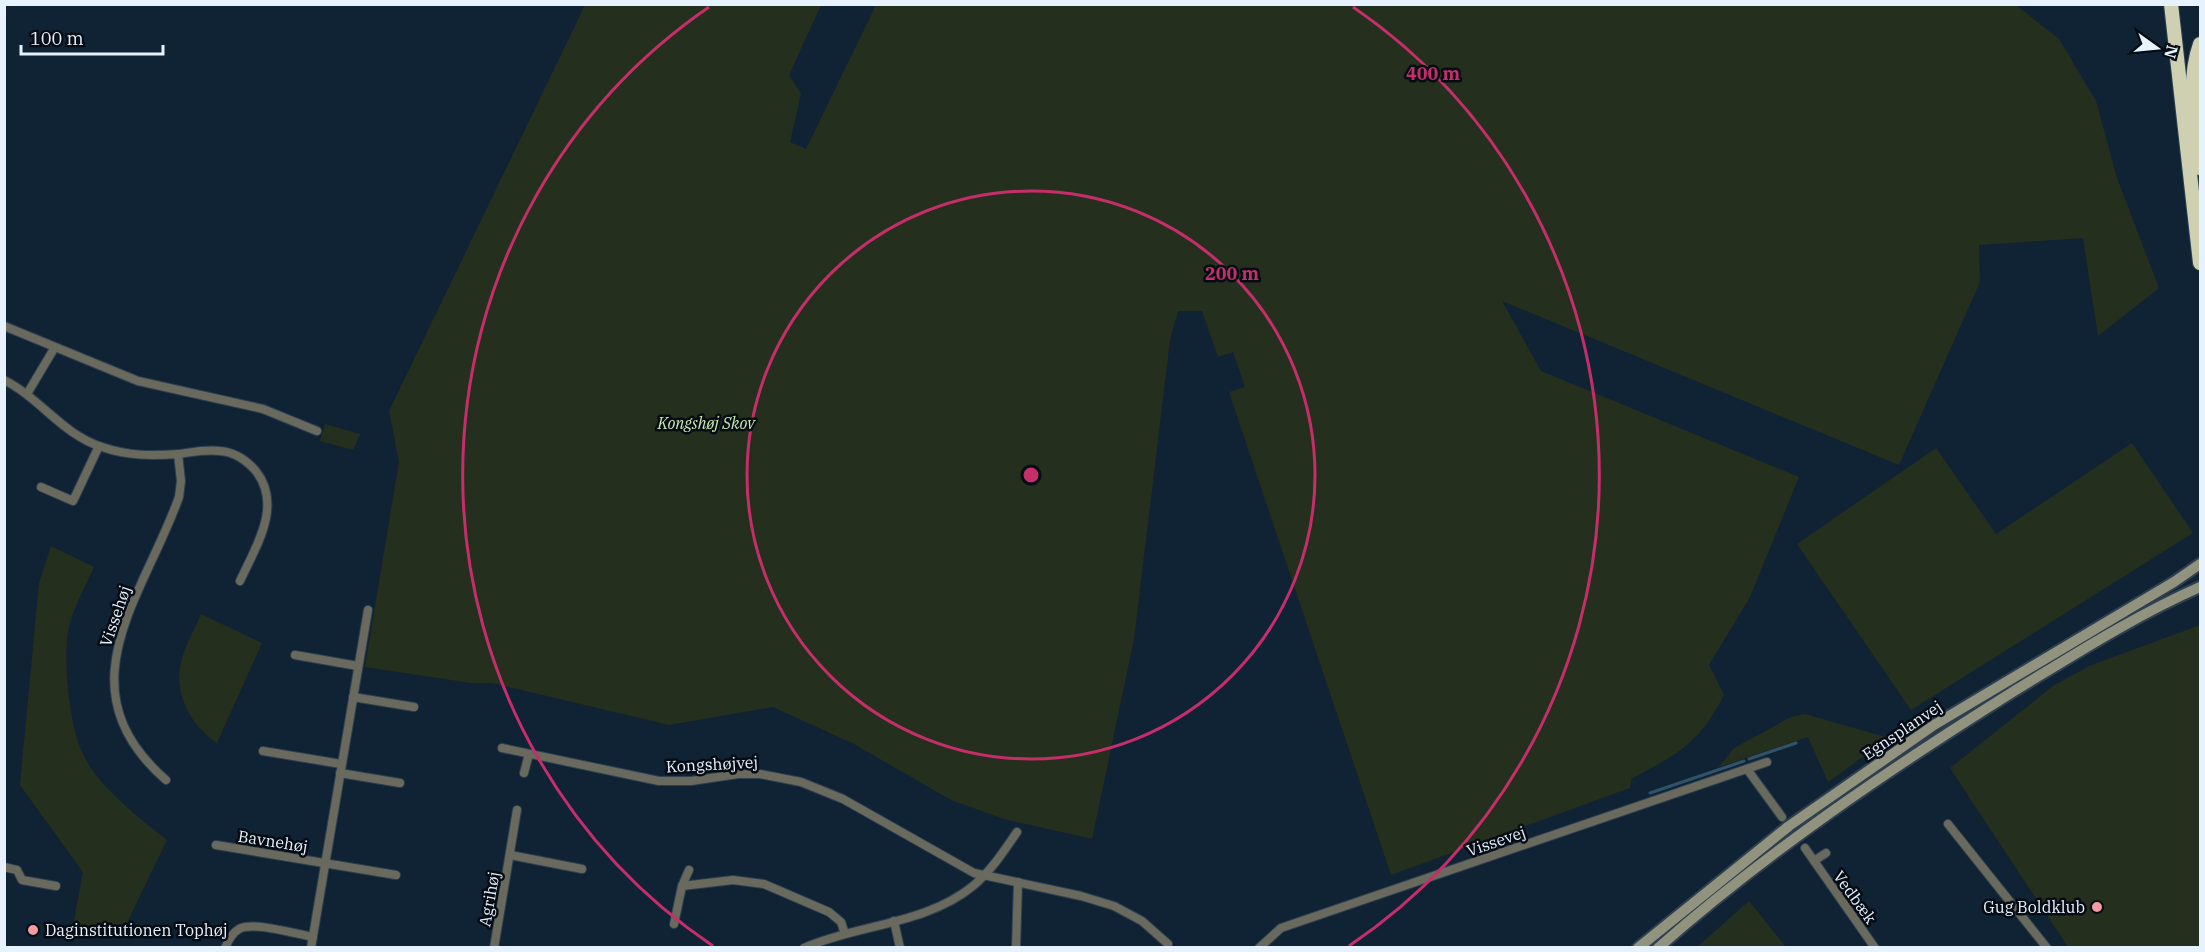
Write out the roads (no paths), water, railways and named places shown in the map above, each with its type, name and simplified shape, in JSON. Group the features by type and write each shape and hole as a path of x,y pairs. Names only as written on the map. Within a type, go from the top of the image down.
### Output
{"highway":[{"path":"2171,4 2200,264"},
{"path":"2200,44 2193,72 2193,93 2200,168"}],"main road":[{"name":"Egnsplanvej","path":"1638,948 1789,826 1934,725 2174,582 2200,564"},
{"path":"2181,596 2200,581"},
{"name":"Egnsplanvej","path":"1658,948 1796,837 1939,738 2067,659 2200,587"}],"street":[{"path":"4,326 138,381 263,409 317,431"},
{"path":"27,394 55,346"},
{"path":"4,380 27,394 74,434 99,446 131,455 178,454 209,450 234,454 251,465 265,487 268,511 267,520 240,581"},
{"path":"41,487 74,501 99,446"},
{"name":"Vissehøj","path":"166,780 137,751 128,735 117,697 115,658 124,620 179,497 181,481 178,454"},
{"name":"Bavnehøj","path":"311,948 368,610"},
{"path":"295,654 358,666"},
{"path":"353,697 414,707"},
{"name":"Kongshøjvej","path":"502,748 659,781 691,781 738,774 760,774 801,782 843,799 940,856 983,876 1081,896 1114,906 1142,921 1168,944"},
{"path":"263,751 341,764"},
{"path":"524,773 529,754"},
{"name":"Vissevej","path":"1259,948 1281,928 1767,762"},
{"path":"1747,769 1782,817"},
{"path":"340,773 400,783"},
{"name":"Agrihøj","path":"494,948 517,810"},
{"path":"1948,824 2047,948"},
{"path":"804,948 941,906 983,876 1017,832"},
{"name":"Bavnehøj","path":"216,845 396,875"},
{"name":"Vedbæk","path":"1804,848 1875,948"},
{"name":"Vedbæk","path":"1814,861 1826,853"},
{"name":"Agrihøj","path":"510,855 582,869"},
{"path":"4,867 17,870 22,880 56,886"},
{"path":"674,924 682,886 689,870"},
{"path":"682,886 733,880 764,884 829,912 841,922 845,934"},
{"path":"1016,948 1018,882"},
{"path":"894,921 900,948"},
{"path":"225,948 229,938 239,928 252,926 313,937"}],"waterway":[{"path":"1749,759 1796,743"},
{"path":"1650,793 1744,761"}],"place":[{"name":"Gug Boldklub","path":"2097,907"},
{"name":"Daginstitutionen Tophøj","path":"33,930"}],"park label":[{"name":"Kongshøj Skov","path":"706,423"}]}
